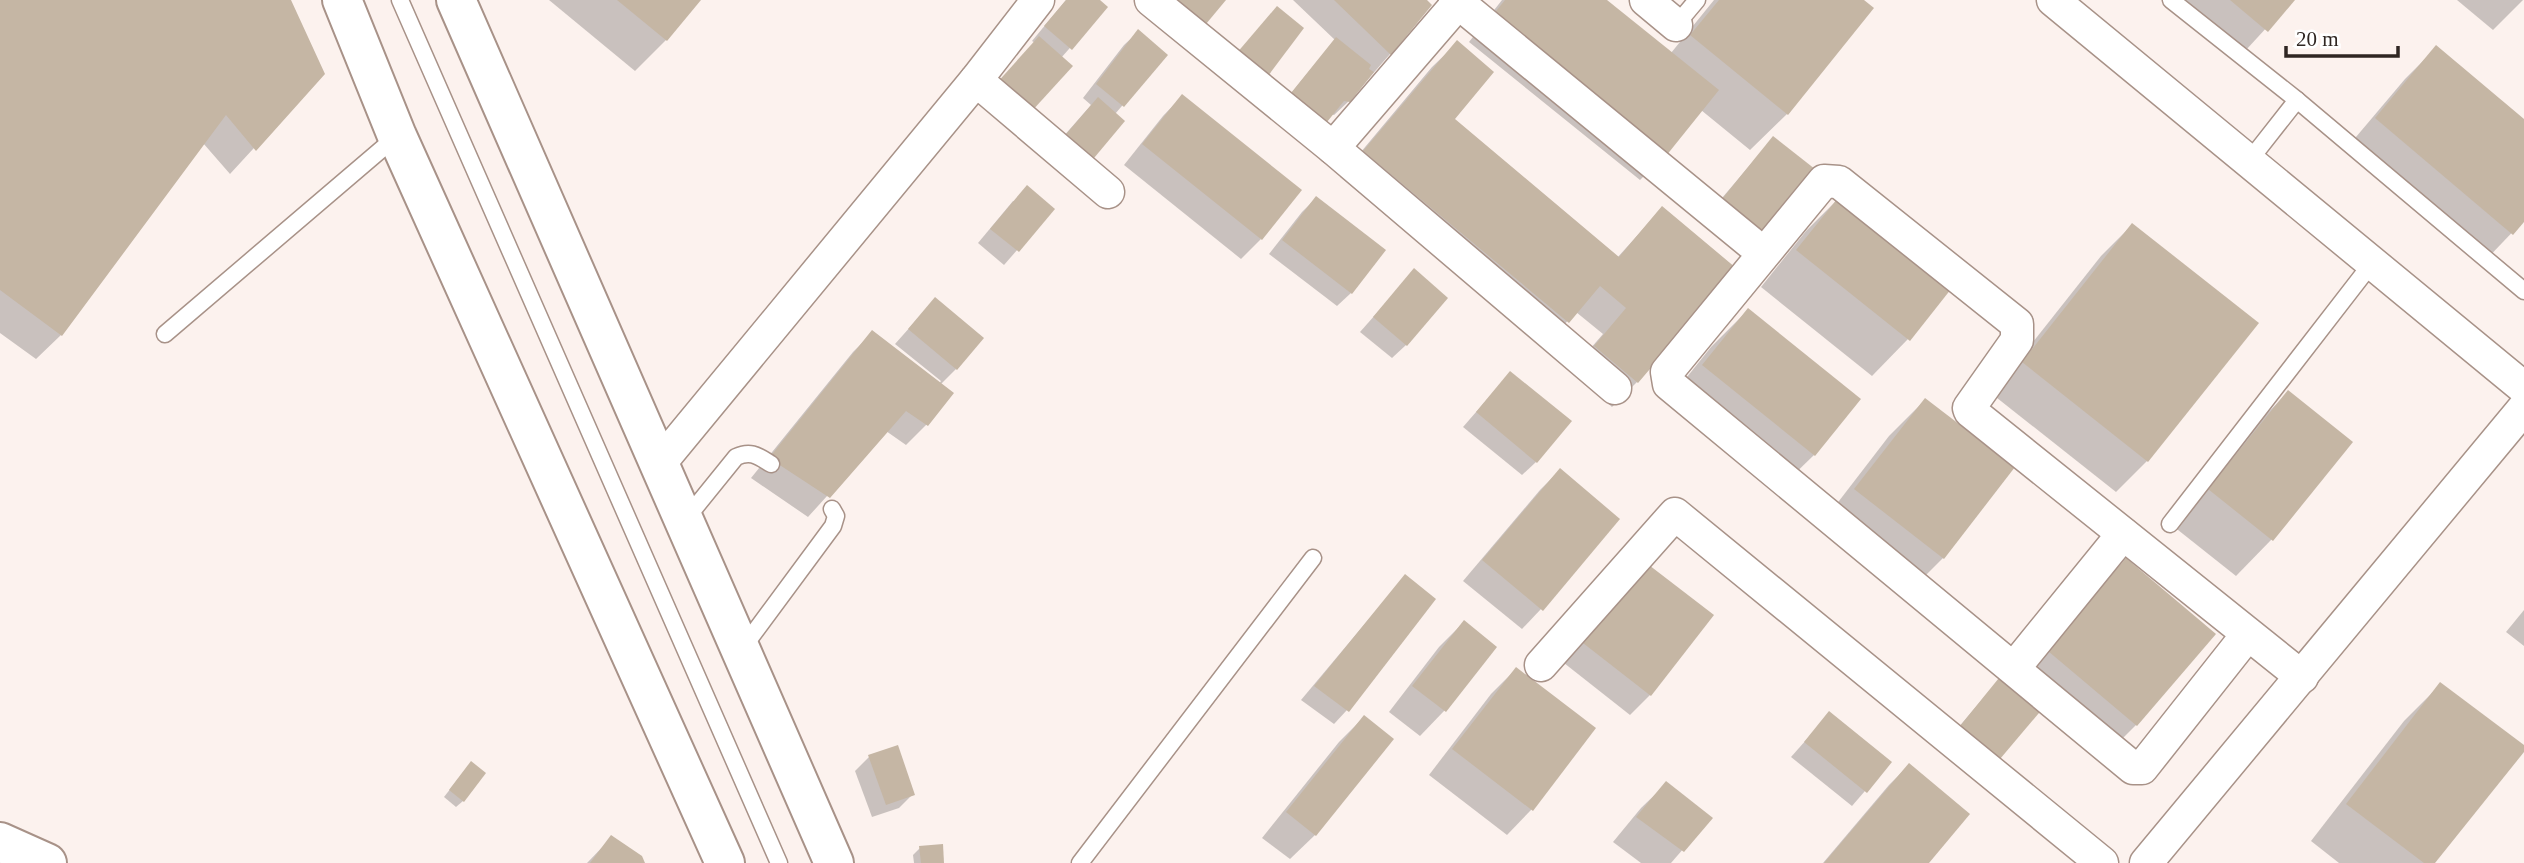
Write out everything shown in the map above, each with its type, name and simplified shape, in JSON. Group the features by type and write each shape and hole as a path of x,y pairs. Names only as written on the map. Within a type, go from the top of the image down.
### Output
{"main road":[{"path":"342,0 397,136 725,863"},
{"path":"456,0 834,863"},
{"path":"0,842 47,863"}],"street":[{"path":"660,463 976,80 1038,0"},
{"path":"1151,0 1333,148 1615,388"},
{"path":"1646,0 1676,25"},
{"path":"2053,0 2524,388"},
{"path":"1333,148 1457,1 1751,243"},
{"path":"976,80 1108,192"},
{"path":"2248,634 2142,768 2133,768 1669,384 1667,372 1824,181 1839,182 2017,324 2017,340 1969,408 1970,411 2302,677"},
{"path":"2146,863 2524,408"},
{"path":"1541,665 1675,514 2102,863"},
{"path":"2014,668 2123,534"}],"lane":[{"path":"400,0 779,863"},
{"path":"1676,25 1697,0"},
{"path":"2171,0 2297,100 2524,291"},
{"path":"2249,161 2297,100"},
{"path":"165,334 397,136"},
{"path":"2170,524 2372,263"},
{"path":"685,520 736,457 745,453 754,454 771,464"},
{"path":"742,649 833,526 836,516 832,509"},
{"path":"1080,863 1313,558"}],"building":[{"path":"0,0 291,0 325,74 256,151 226,115 62,336 0,290"},
{"path":"617,0 701,0 667,41"},
{"path":"1066,0 1100,0 1108,7 1072,50 1044,26"},
{"path":"1177,0 1226,0 1206,24"},
{"path":"1334,0 1427,0 1432,5 1391,55"},
{"path":"1505,0 1607,0 1719,90 1666,156 1492,16"},
{"path":"1719,0 1864,0 1874,8 1788,115 1690,35"},
{"path":"2230,0 2295,0 2268,32"},
{"path":"1277,6 1304,28 1265,80 1236,54"},
{"path":"1138,29 1168,55 1124,107 1096,84"},
{"path":"1039,36 1073,66 1031,112 995,85"},
{"path":"1336,37 1371,65 1369,69 1374,72 1350,102 1344,101 1327,122 1291,93"},
{"path":"1457,40 1494,72 1455,119 1619,257 1662,206 1736,268 1638,383 1594,346 1626,308 1600,286 1569,323 1363,151"},
{"path":"2436,45 2524,119 2524,222 2513,235 2375,118"},
{"path":"1182,94 1302,190 1262,240 1142,144"},
{"path":"1098,97 1125,121 1089,164 1061,140"},
{"path":"1773,136 1820,173 1764,242 1718,204"},
{"path":"1027,185 1055,209 1019,252 990,229"},
{"path":"1842,193 1955,284 1910,341 1796,250"},
{"path":"1316,196 1386,250 1352,294 1282,240"},
{"path":"2132,223 2259,323 2148,462 2022,362"},
{"path":"1414,268 1448,298 1407,346 1373,317"},
{"path":"935,297 984,338 957,370 908,329"},
{"path":"1748,308 1861,399 1815,456 1702,365"},
{"path":"872,330 954,393 928,426 906,411 830,498 769,458"},
{"path":"1510,371 1572,421 1537,463 1476,412"},
{"path":"2288,390 2353,442 2273,541 2208,489"},
{"path":"1925,398 2015,467 1944,559 1854,489"},
{"path":"1560,468 1620,519 1543,611 1482,560"},
{"path":"2126,558 2216,634 2137,726 2048,651"},
{"path":"1645,562 1714,615 1651,696 1583,643"},
{"path":"1405,574 1436,599 1349,712 1314,686"},
{"path":"1464,620 1497,647 1446,712 1412,686"},
{"path":"1516,667 1596,728 1533,811 1452,749"},
{"path":"2003,673 2044,707 2000,759 1960,726"},
{"path":"2440,682 2524,745 2524,752 2435,863 2424,863 2346,804"},
{"path":"1829,711 1892,762 1867,793 1804,742"},
{"path":"1364,715 1394,739 1316,836 1286,812"},
{"path":"898,745 915,795 886,805 868,755"},
{"path":"471,761 486,773 464,802 449,790"},
{"path":"1909,763 1970,814 1929,863 1824,863"},
{"path":"1666,781 1713,818 1684,852 1636,817"},
{"path":"611,835 642,856 645,863 590,863"},
{"path":"943,844 944,863 921,863 919,846"}]}
